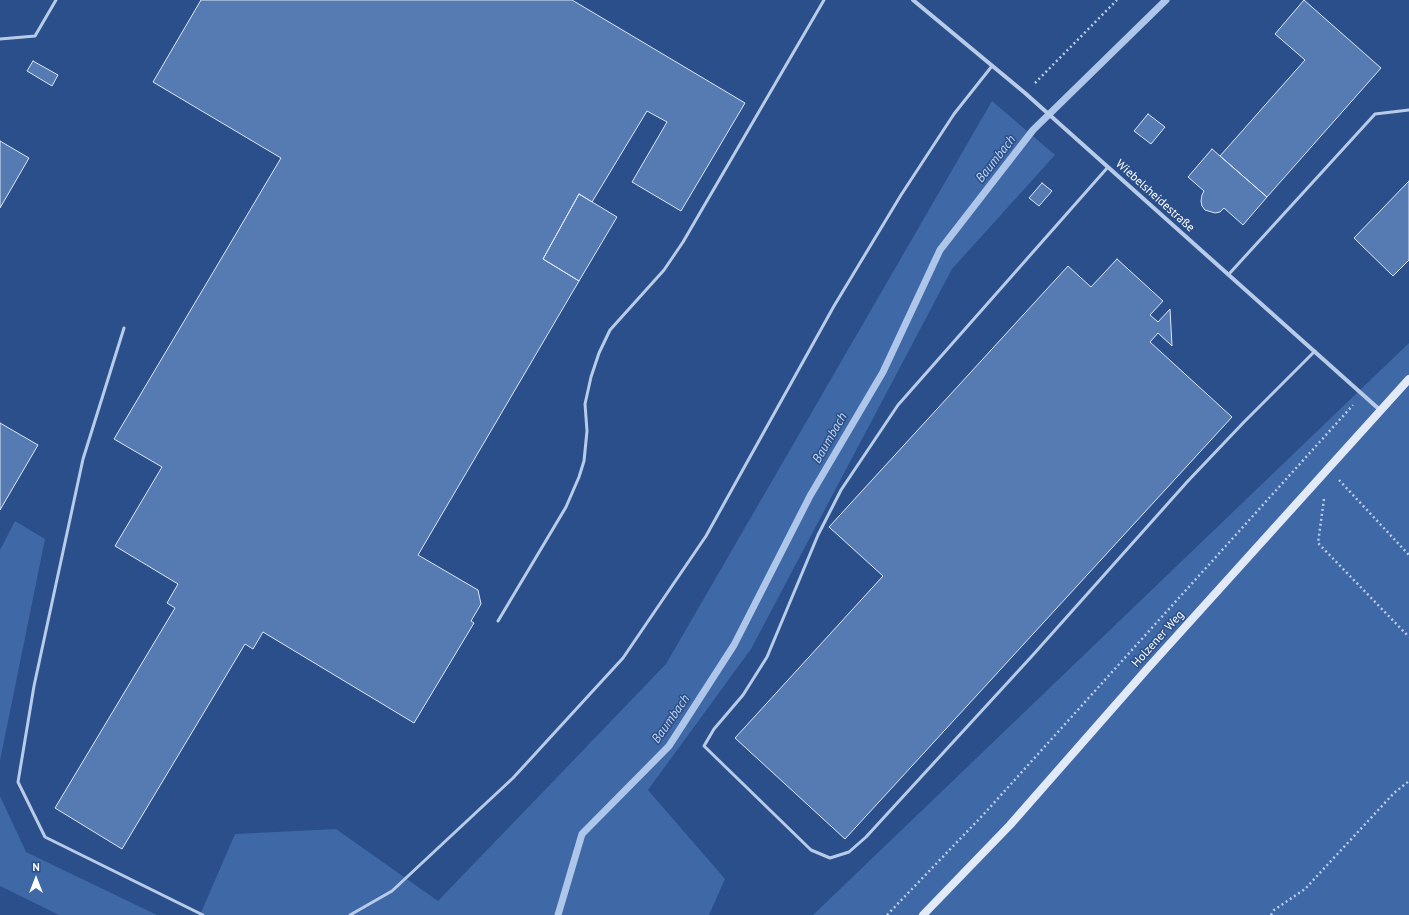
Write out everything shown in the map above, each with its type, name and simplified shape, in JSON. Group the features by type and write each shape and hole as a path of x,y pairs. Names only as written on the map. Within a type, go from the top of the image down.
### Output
{"main road":[{"name":"Holzener Weg","path":"923,915 1010,825 1147,668 1242,566 1409,379"}],"street":[{"name":"Wiebelsheidestraße","path":"913,0 1025,93 1380,410"}],"lane":[{"path":"0,39 35,36 56,0"},
{"path":"498,621 566,507 579,477 584,461 587,431 585,404 591,377 599,353 610,330 664,270 683,242 824,0"},
{"path":"350,915 392,892 514,778 623,658 706,536 834,306 900,195 954,114 992,66"},
{"path":"1229,274 1375,114 1409,110"},
{"path":"1108,167 898,404 841,490 821,528 766,657 743,695 714,729 704,746 811,850 830,858 849,852 866,836 1032,656 1187,482 1315,351"},
{"path":"124,328 84,459 34,686 18,782 45,837 203,915"}],"path":[{"path":"1025,93 1117,0"},
{"path":"887,915 983,815 1363,394"},
{"path":"1312,450 1409,555"},
{"path":"1324,498 1318,543 1409,636"},
{"path":"1271,915 1274,910 1305,889 1394,793 1409,781"}],"shaded area":[{"path":"992,101 1055,155 952,269 751,649 648,790 725,879 709,915 200,915 235,834 336,829 438,901 666,664"},
{"path":"1409,343 1409,915 813,915"},
{"path":"15,521 45,539 0,761 0,550"},
{"path":"0,796 26,852 157,915 59,915 0,886"}],"building":[{"path":"201,0 572,0 745,103 681,211 632,182 667,122 647,111 592,202 579,194 543,259 579,281 418,555 478,590 481,604 471,621 474,623 414,723 263,632 253,649 245,644 122,849 55,808 175,608 167,603 178,584 115,546 162,467 114,439 281,158 153,82"},
{"path":"1304,0 1381,68 1267,197 1220,156 1305,60 1275,34"},
{"path":"33,61 58,75 52,86 27,71"},
{"path":"1148,114 1165,127 1151,144 1134,131"},
{"path":"0,141 29,158 0,208"},
{"path":"1212,149 1267,197 1243,225 1224,208 1220,212 1215,213 1205,210 1201,201 1204,191 1188,177"},
{"path":"1409,181 1409,260 1393,276 1354,238"},
{"path":"1042,183 1052,191 1039,206 1029,198"},
{"path":"579,194 617,217 579,281 543,259"},
{"path":"1117,259 1163,301 1150,315 1158,322 1170,309 1172,346 1158,333 1150,342 1232,417 845,839 735,738 883,576 829,527 1068,266 1091,287"},
{"path":"0,423 38,445 0,510"}],"waterway":[{"name":"Baumbach","path":"558,915 582,834 669,746 734,645 810,496 883,372 940,250 1033,130 1166,0"}]}
